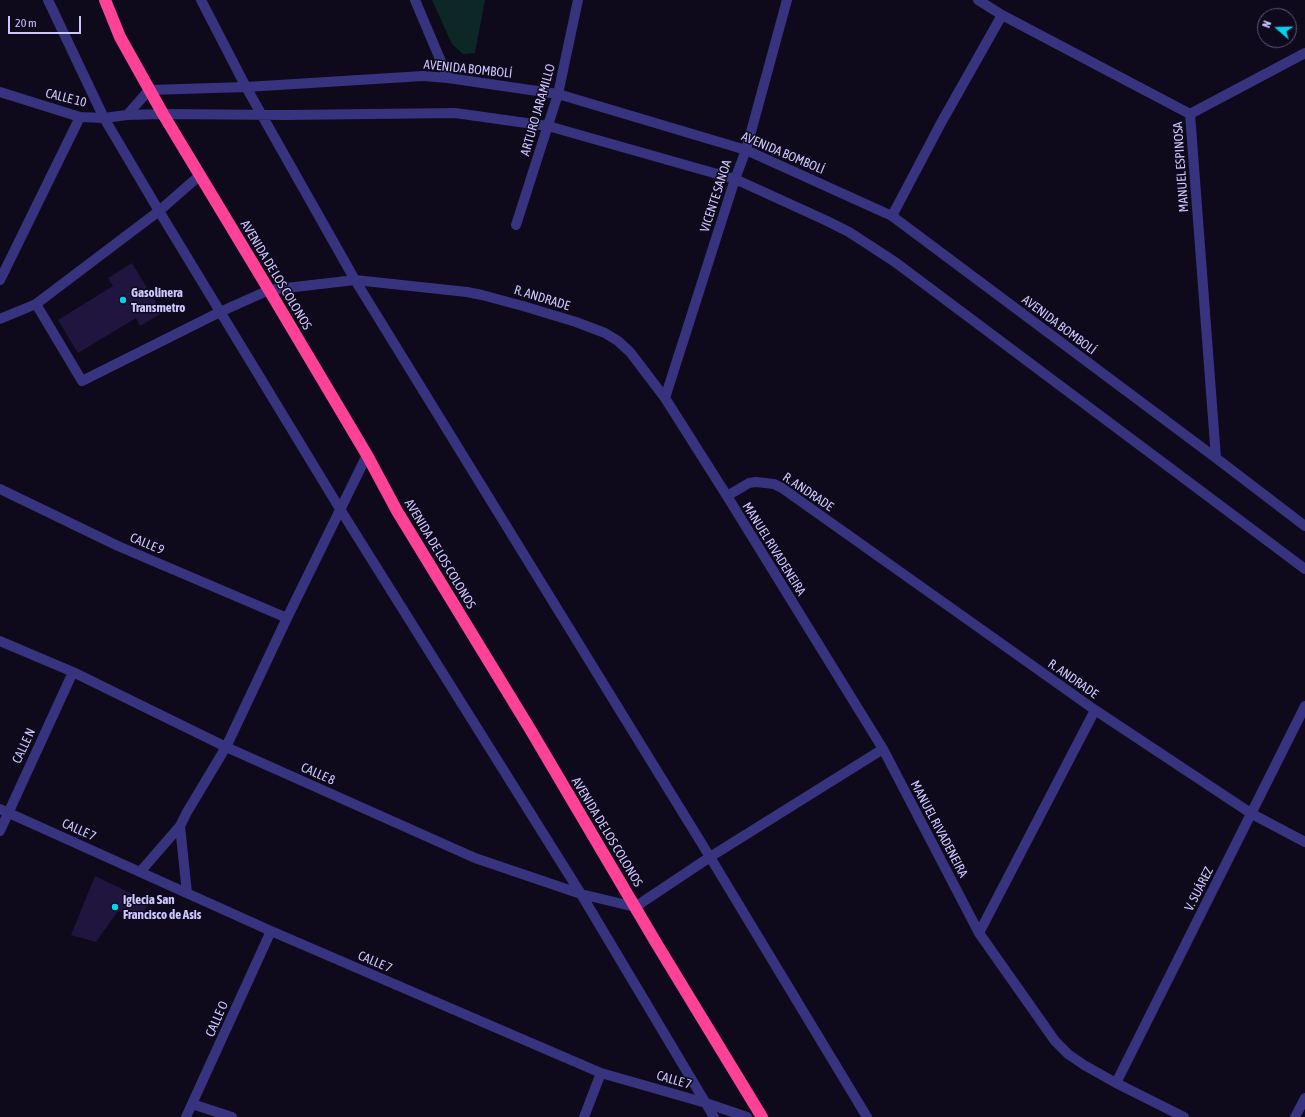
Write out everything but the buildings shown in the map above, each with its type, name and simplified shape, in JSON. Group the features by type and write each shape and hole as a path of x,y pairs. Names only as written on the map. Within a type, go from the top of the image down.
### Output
{"highway":[{"name":"AVENIDA DE LOS COLONOS","path":"105,0 120,37 199,176 269,290 366,455 397,511 530,729 635,907 762,1117"}],"street":[{"path":"48,0 104,118 159,211 340,509 581,894 714,1117"},
{"path":"201,0 246,87 355,280 868,1117"},
{"path":"415,0 448,78"},
{"name":"ARTURO JARAMILLO","path":"516,225 558,94 578,0"},
{"name":"VICENTE SANOA","path":"665,398 735,179 746,150 787,0"},
{"name":"MANUEL ESPINOSA","path":"978,0 1002,15 1190,114 1216,458"},
{"path":"892,216 940,123 1002,15"},
{"path":"1190,114 1305,53"},
{"name":"AVENIDA BOMBOLÍ","path":"149,90 246,87 424,76 448,78 558,94 746,150 892,216 1305,526"},
{"path":"127,115 149,90"},
{"name":"CALLE 10","path":"0,92 80,117 104,118 127,115 163,114"},
{"path":"163,114 455,113 548,126 735,179 849,232 895,262 1305,569"},
{"path":"0,280 80,117"},
{"path":"0,319 36,304 159,211 199,176"},
{"name":"R. ANDRADE","path":"36,304 82,381 220,312 269,290 355,280 467,292 482,295 523,306 591,328 611,337 630,352 665,398 727,496 749,483 756,482 774,484 782,488 1094,710 1252,814 1305,842"},
{"path":"140,872 180,826 226,747 366,455"},
{"name":"CALLE 9","path":"0,490 118,546 287,618"},
{"name":"MANUEL RIVADENEIRA","path":"727,496 883,749 979,933 1055,1042 1068,1054 1084,1065 1116,1083 1184,1117"},
{"name":"CALLE 8","path":"0,641 73,672 226,747 475,858 581,894 635,907"},
{"name":"CALLE N","path":"0,831 4,811 73,672"},
{"name":"V. SUÁREZ","path":"1116,1083 1305,706"},
{"path":"979,933 1094,710"},
{"path":"635,907 710,857 883,749"},
{"name":"CALLE 7","path":"4,811 271,931 601,1073 706,1103 747,1117"},
{"path":"180,826 187,894"},
{"name":"CALLE O","path":"186,1117 271,931"},
{"path":"584,1117 601,1073"},
{"path":"1295,1117 1305,1098"},
{"path":"192,1104 232,1117"}],"green space":[{"path":"432,0 485,0 475,53 463,54 452,44"}],"place":[{"name":"Gasolinera Transmetro","path":"123,300"},
{"name":"Iglecia San Francisco de Asis","path":"115,907"}]}
